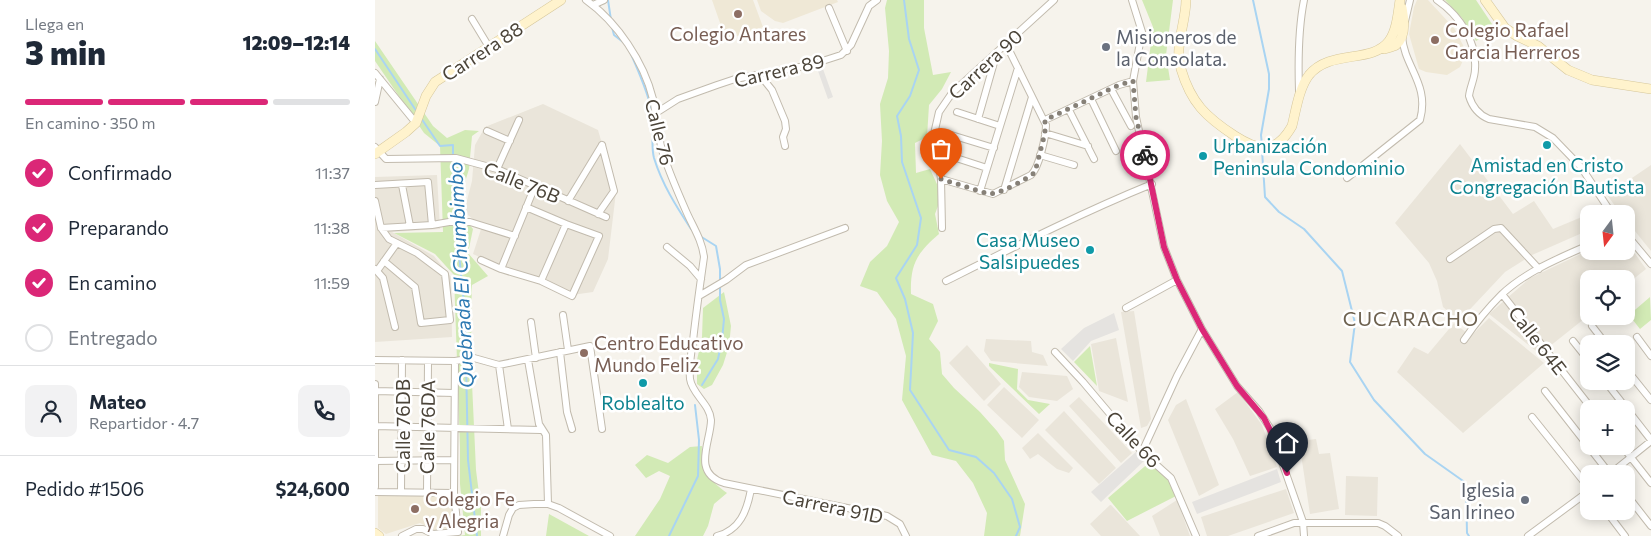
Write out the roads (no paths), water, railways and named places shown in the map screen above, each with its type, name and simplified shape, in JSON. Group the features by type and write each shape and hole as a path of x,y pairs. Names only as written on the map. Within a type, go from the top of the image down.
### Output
{"main road":[{"name":"Carrera 88","path":"376,151 406,132 418,117 426,96 435,82 561,0"},
{"path":"1186,0 1179,54 1181,70 1188,90 1206,115 1253,146 1264,148 1278,144 1286,136 1292,126 1299,98 1310,74 1322,63 1383,50 1397,45 1403,30 1400,1"},
{"path":"1485,0 1505,28 1538,46 1568,70 1593,80 1651,89"},
{"path":"1371,52 1388,43 1394,33 1400,1"},
{"path":"375,533 379,536"}],"street":[{"name":"Calle 76","path":"586,0 625,39 645,78 652,98 659,144 702,244 704,257 690,379 711,420 704,456 709,472 718,480"},
{"path":"593,5 603,0"},
{"name":"Carrera 89","path":"655,113 678,99 735,79 810,65 841,55 851,45 869,6 877,0"},
{"name":"Carrera 90","path":"942,228 941,179 934,134 939,112 949,96 1054,0"},
{"path":"1132,0 1142,32 1133,81 1136,117 1152,184 1164,247 1177,280 1202,329 1237,386 1259,411 1270,428 1303,522 1305,536"},
{"path":"1299,98 1299,36 1303,0"},
{"path":"1347,178 1420,120 1423,106 1419,80 1405,50 1402,38 1411,0"},
{"path":"1440,2 1458,19 1467,31 1474,49 1475,69 1469,96 1476,110 1483,117 1535,127 1553,138 1581,167 1606,205"},
{"path":"829,8 847,51"},
{"path":"472,19 489,47"},
{"path":"941,179 991,194 1004,190 1033,174 1045,133 1045,120 1006,44"},
{"path":"1383,50 1405,50"},
{"path":"978,118 997,51"},
{"path":"980,191 1018,68"},
{"path":"375,73 418,117"},
{"path":"761,74 772,90 785,121 786,129 783,137 785,146"},
{"path":"375,102 380,79"},
{"path":"1045,120 1111,89 1133,81"},
{"path":"1111,89 1131,126"},
{"path":"1004,190 1032,97"},
{"path":"1091,99 1116,151"},
{"path":"1069,110 1094,159"},
{"path":"957,112 1000,126"},
{"path":"497,169 519,120"},
{"path":"487,131 510,141"},
{"path":"1045,133 1088,146"},
{"path":"949,134 994,148"},
{"path":"568,201 602,145 614,191 598,214"},
{"name":"Calle 76B","path":"376,151 387,159 456,158 497,169 606,217"},
{"path":"1040,154 1074,165"},
{"path":"947,155 987,168"},
{"path":"375,186 429,182 432,225"},
{"path":"946,281 1073,219 1152,184"},
{"path":"402,185 409,226"},
{"path":"501,269 535,186"},
{"path":"375,201 381,228 389,239 417,253 445,274 450,320 421,323 415,287 384,261"},
{"name":"Calle 76B","path":"526,207 599,236 572,296 541,281"},
{"path":"381,228 470,222 515,236"},
{"path":"481,260 501,269 541,281 566,224"},
{"path":"699,296 726,280 746,265 845,228"},
{"path":"1450,259 1494,229 1501,228 1539,269"},
{"path":"395,326 383,278 376,270 397,243"},
{"path":"1635,245 1651,264"},
{"path":"667,247 690,266 701,279"},
{"path":"1463,340 1482,315 1502,294 1539,269 1580,249"},
{"path":"1126,308 1177,280"},
{"name":"Calle 64E","path":"1502,294 1586,400"},
{"path":"563,315 568,350"},
{"path":"531,322 536,358"},
{"path":"1592,326 1599,335"},
{"path":"1142,452 1177,376 1202,329"},
{"path":"1637,337 1651,356"},
{"path":"1573,341 1580,349"},
{"path":"375,360 455,362 474,358 499,365 591,346 602,429"},
{"path":"560,352 567,412 572,429"},
{"name":"Calle 66","path":"1055,352 1142,452 1168,474 1174,482 1196,536"},
{"name":"Calle 76DB","path":"401,492 402,360"},
{"path":"528,360 539,424 541,430 546,435 548,504"},
{"name":"Calle 76DA","path":"427,493 428,361"},
{"path":"403,536 416,529 423,529 434,535 458,532 454,493 453,427 455,362"},
{"path":"499,365 508,429"},
{"path":"1635,380 1651,400"},
{"path":"375,488 375,388 402,392 454,393"},
{"path":"1612,390 1651,441 1621,465"},
{"path":"1545,391 1603,465"},
{"path":"1532,418 1580,478"},
{"path":"375,426 541,430"},
{"path":"1631,457 1651,483"},
{"path":"375,461 454,460"},
{"name":"Carrera 91D","path":"718,480 751,489 881,514 898,521 904,529 906,536"},
{"path":"717,536 730,531 741,520 751,489"},
{"path":"375,492 454,493"},
{"path":"1528,536 1580,496"},
{"path":"503,536 513,508 519,505 548,504 559,508 609,536"},
{"path":"1635,506 1651,526"},
{"path":"1613,520 1625,536"},
{"path":"1258,536 1290,524 1303,522 1378,523 1398,536"}],"waterway":[{"path":"608,0 611,20"},
{"path":"904,0 909,39 919,70 910,96 897,116 901,136 902,162 921,218 917,245 896,278 905,299 913,333 910,390 949,450 976,457 994,473 1012,499 1020,527 1016,536"},
{"path":"1253,0 1269,74 1269,89 1261,135 1262,145"},
{"path":"612,27 614,35 623,42"},
{"name":"Quebrada El Chumbimbo","path":"375,49 417,112"},
{"path":"631,54 643,83 653,118 652,141 657,168 670,195 691,229"},
{"name":"Quebrada El Chumbimbo","path":"421,118 440,146 453,145 453,189 456,220"},
{"path":"1262,150 1265,197 1279,212 1304,229 1342,271 1355,323 1350,362 1374,400 1425,454 1466,483 1467,533 1469,536"},
{"name":"Quebrada El Chumbimbo","path":"456,224 466,324 466,357"},
{"path":"700,236 716,246 720,280"},
{"path":"702,385 718,359 722,340 724,319 720,300 720,285"},
{"name":"Quebrada El Chumbimbo","path":"466,361 468,460 477,536"},
{"path":"669,536 698,476 699,440 695,405"}],"place":[{"name":"Colegio Antares","path":"738,14"},
{"name":"Colegio Rafael Garcia Herreros","path":"1435,40"},
{"name":"Misioneros de la Consolata.","path":"1106,47"},
{"name":"Amistad en Cristo Congregación Bautista","path":"1547,145"},
{"name":"Urbanización Peninsula Condominio","path":"1203,156"},
{"name":"Casa Museo Salsipuedes","path":"1090,250"},
{"name":"Centro Educativo Mundo Feliz","path":"584,353"},
{"name":"Roblealto","path":"643,383"},
{"name":"Iglesia San Irineo","path":"1525,500"},
{"name":"Colegio Fe y Alegria","path":"415,509"}],"district":[{"name":"CUCARACHO","path":"1411,318"}]}
